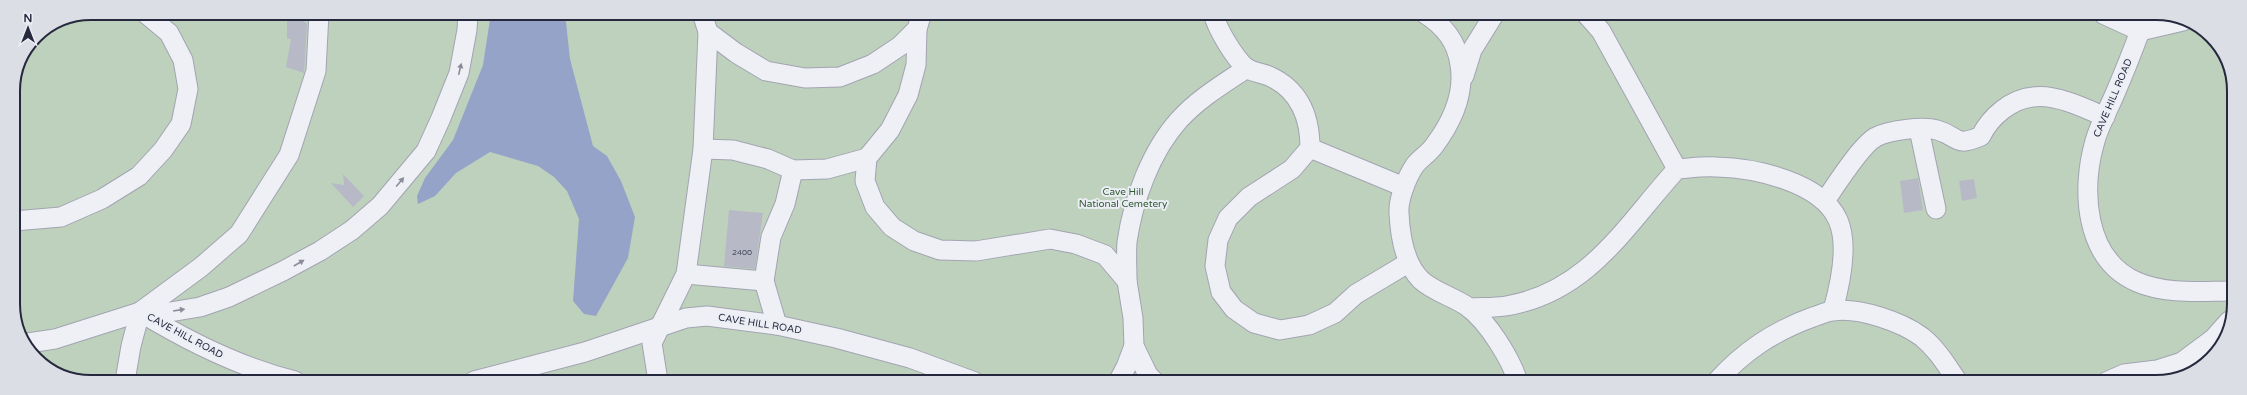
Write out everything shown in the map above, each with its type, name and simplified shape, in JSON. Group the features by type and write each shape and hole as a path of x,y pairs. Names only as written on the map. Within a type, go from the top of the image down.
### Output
{"street":[{"path":"20,220 61,217 102,199 140,176 163,150 181,124 188,89 183,60 169,33 153,20"},
{"path":"126,375 130,346 140,312 201,267 239,234 289,155 316,71 319,20"},
{"path":"140,312 170,312 200,307 229,296 283,272 320,250 352,230 380,206 426,150 459,73 468,20"},
{"path":"657,375 652,343 658,327 686,274 703,149 708,32 704,20"},
{"path":"1215,20 1216,24 1247,68 1270,77 1291,92 1304,109 1310,128 1310,148 1292,169 1249,197 1228,218 1218,240 1215,266 1221,292 1234,310 1254,323 1280,330 1309,325 1335,313 1356,294 1408,263"},
{"path":"1434,20 1452,38 1459,58 1463,80"},
{"path":"1491,20 1472,50 1457,106 1447,126 1434,146 1415,165 1404,188 1399,212 1402,239 1408,263 1422,281 1469,308 1494,336 1514,367 1516,375"},
{"path":"1592,20 1602,31 1677,169"},
{"path":"2116,20 2140,31 2176,23"},
{"path":"708,32 736,53 766,71 805,78 840,77 873,64 900,46 919,21"},
{"path":"919,21 916,65 908,95 890,130 867,158 865,181 875,207 892,226 914,241 940,250 976,250 1050,239 1105,255 1128,281"},
{"name":"CAVE HILL ROAD","path":"2140,31 2095,140 2088,179 2088,214 2098,241 2114,267 2137,282 2157,287 2192,292 2227,291"},
{"path":"1122,375 1134,346 1133,318 1128,281 1127,242 1133,212 1145,176 1161,147 1179,121 1201,100 1247,68"},
{"path":"1825,201 1857,156 1876,137 1907,129 1919,129 1937,130 1956,141 1968,142 1981,136 1987,123 2007,106 2033,96 2062,100 2105,117"},
{"path":"1919,129 1936,210"},
{"path":"1310,148 1404,188"},
{"path":"703,149 733,150 768,159 793,170 827,169 867,158"},
{"path":"1469,308 1505,306 1541,296 1580,275 1609,249 1677,169 1717,167 1756,172 1797,184 1825,201 1838,221 1844,253 1840,281 1833,310"},
{"path":"777,325 764,281 771,237 785,204 793,170"},
{"path":"686,274 764,281"},
{"path":"1722,375 1734,361 1766,339 1798,323 1833,310 1852,311 1887,318 1922,337 1939,354 1953,375"},
{"name":"CAVE HILL ROAD","path":"32,342 55,339 140,312 170,330 239,364 275,375"},
{"name":"CAVE HILL ROAD","path":"507,375 585,352 686,318 707,316 777,325 910,358 956,375"},
{"path":"2122,375 2157,370 2182,362 2213,339 2222,330"},
{"path":"1134,346 1148,375"}],"green space":[{"name":"Cave Hill National Cemetery","path":"2156,20 2174,22 2195,32 2209,44 2222,64 2226,77 2227,304 2225,322 2217,340 2203,357 2183,370 2174,373 2156,375 91,375 73,373 60,368 41,354 25,331 21,318 20,91 21,77 25,64 35,48 48,48 48,35 64,25 77,21"}],"water":[{"path":"490,20 566,20 570,59 593,146 607,156 621,181 635,217 628,258 596,316 584,314 573,301 579,219 567,191 554,177 538,166 490,152 456,173 435,196 418,204 417,196 425,178 453,140 483,65"}],"building":[{"path":"287,20 302,20 307,24 304,73 286,67 291,39 287,39"},
{"path":"343,174 364,196 353,207 331,183 344,185"},
{"path":"1918,178 1923,210 1904,213 1900,181"},
{"path":"1974,179 1977,198 1962,201 1959,181"},
{"path":"729,210 763,213 755,269 724,266"}]}
